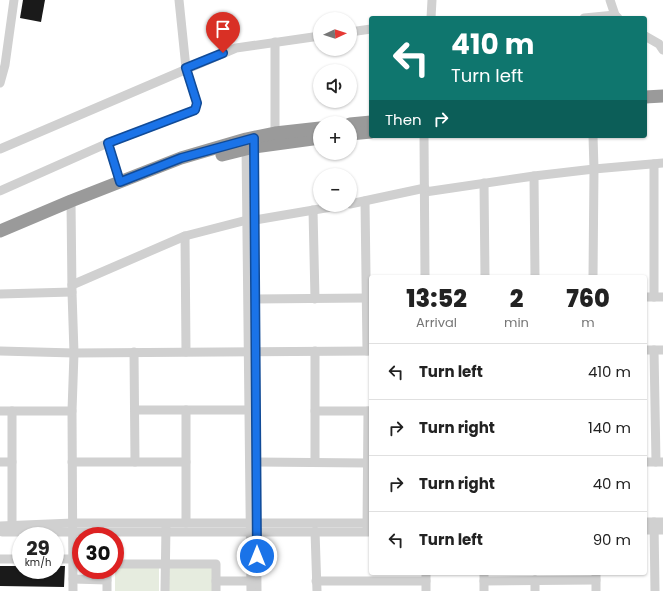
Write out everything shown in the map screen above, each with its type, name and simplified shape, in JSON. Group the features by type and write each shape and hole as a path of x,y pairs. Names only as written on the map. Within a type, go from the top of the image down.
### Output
{"highway":[{"path":"647,89 663,87"},
{"path":"647,97 663,96"},
{"path":"357,123 369,122"},
{"path":"0,231 71,205 207,159 275,133 313,129"},
{"path":"357,133 369,132"},
{"path":"0,239 120,182 181,158 250,143 313,138"}],"street":[{"path":"0,83 14,0"},
{"path":"0,191 108,143 195,110 197,103 186,68 179,0"},
{"path":"431,16 432,0"},
{"path":"610,0 616,16"},
{"path":"357,31 369,29"},
{"path":"0,149 186,68 236,48 313,37"},
{"path":"647,37 659,44 663,50"},
{"path":"275,42 275,133"},
{"path":"424,138 425,275"},
{"path":"593,138 593,275"},
{"path":"108,143 120,182"},
{"path":"250,143 252,352 256,462 253,527"},
{"path":"357,203 425,190 534,176 594,169 659,164 659,229 654,297"},
{"path":"534,176 535,275"},
{"path":"484,183 485,275"},
{"path":"0,351 369,351 366,298 365,201"},
{"path":"0,526 73,527 72,411 74,352 71,205"},
{"path":"0,294 72,289 185,236 251,220 313,210"},
{"path":"313,212 315,299"},
{"path":"185,236 186,352"},
{"path":"252,299 366,298"},
{"path":"647,462 660,462 654,350"},
{"path":"315,351 315,462"},
{"path":"134,352 135,462"},
{"path":"252,352 249,410 254,581 257,591"},
{"path":"135,410 249,410"},
{"path":"186,410 186,523"},
{"path":"0,411 72,411"},
{"path":"12,411 12,526"},
{"path":"315,411 369,411 367,463 369,527"},
{"path":"0,462 12,462"},
{"path":"72,462 186,462"},
{"path":"256,462 367,463"},
{"path":"166,527 186,523 315,531 369,527"},
{"path":"654,526 659,580 655,591"},
{"path":"0,532 72,527"},
{"path":"124,527 369,527"},
{"path":"165,591 166,527"},
{"path":"315,531 317,591"},
{"path":"0,559 12,559"},
{"path":"124,564 216,564 216,591"},
{"path":"484,591 484,577 535,580 596,576 596,591"},
{"path":"316,581 366,581 426,577 426,591"},
{"path":"73,591 73,579 108,580 107,591"},
{"path":"535,580 535,591"},
{"path":"216,581 254,581"},
{"path":"250,591 254,581"},
{"path":"366,581 366,591"}],"shaded area":[{"path":"168,567 212,567 212,591 168,591"},
{"path":"124,568 159,568 159,591 115,591 115,579 124,579"}],"building":[{"path":"23,0 45,0 41,22 20,18"},
{"path":"0,566 12,566 12,579 64,579 65,566 64,587 0,586"}],"route":[{"path":"223,53 186,68 197,103 195,110 108,143 120,182 181,158 254,138 257,556"}]}
